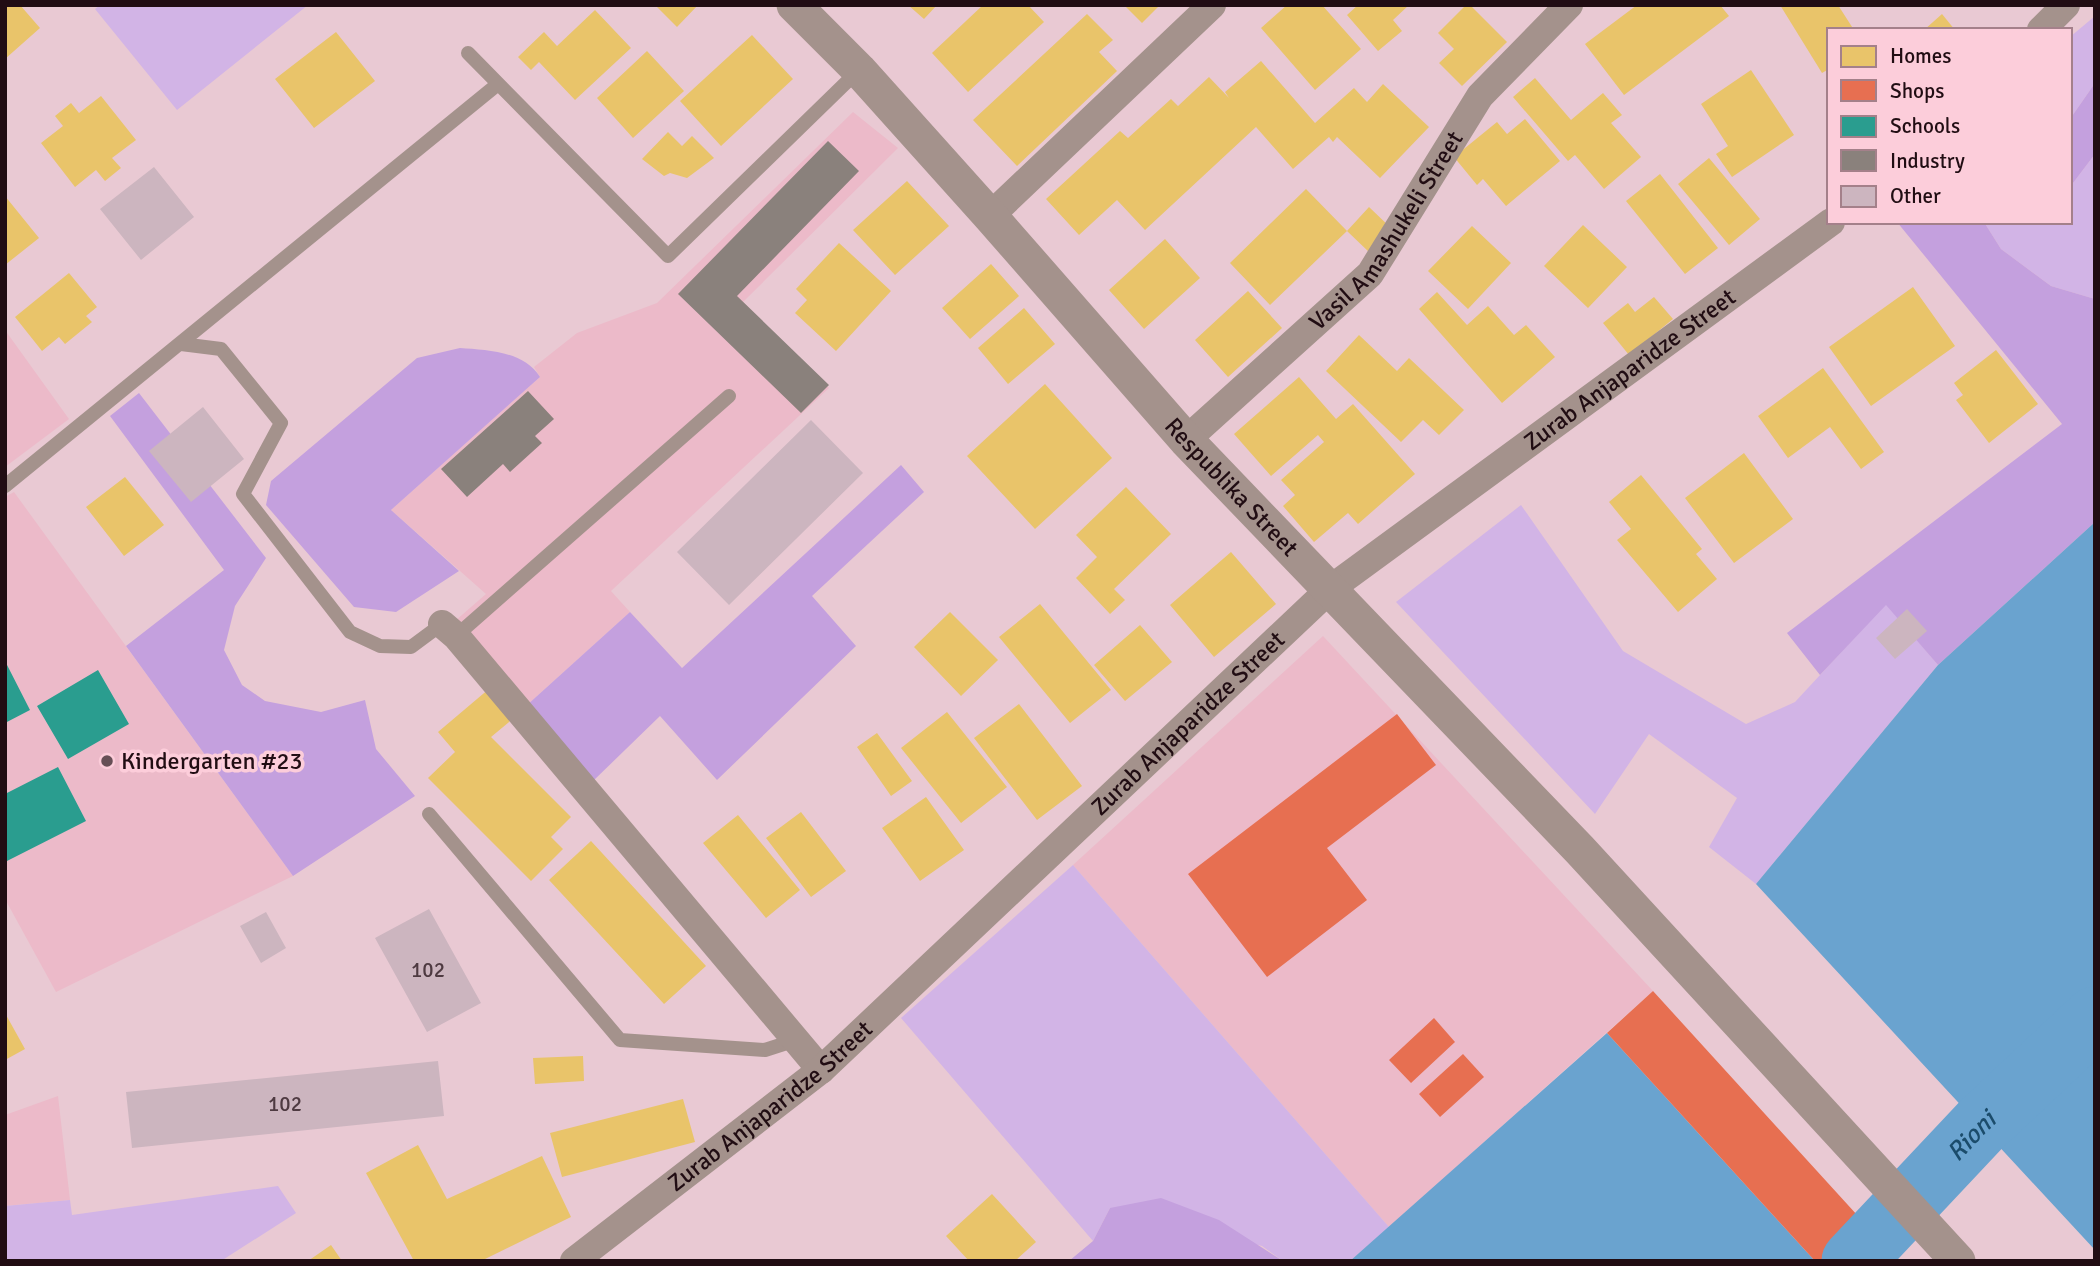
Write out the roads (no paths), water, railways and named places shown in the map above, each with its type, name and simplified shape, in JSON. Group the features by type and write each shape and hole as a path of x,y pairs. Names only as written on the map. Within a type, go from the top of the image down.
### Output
{"street":[{"name":"Respublika Street","path":"794,5 859,70 1186,440 1680,958 1958,1261"},
{"path":"990,216 1212,5"},
{"name":"Vasil Amashukeli Street","path":"1186,440 1370,274 1480,96 1569,5"},
{"path":"2043,28 2066,5"},
{"name":"Zurab Anjaparidze Street","path":"574,1261 821,1070 1330,589 1828,224"},
{"path":"449,630 821,1070"}],"lane":[{"path":"468,53 668,256 859,70"},
{"path":"5,486 498,84"},
{"path":"181,344 221,349 281,423 243,494 350,632 380,646 411,647 449,630 729,396"},
{"path":"429,814 620,1040 765,1050 796,1040"}],"water":[{"path":"2095,522 2095,1250 1756,884 1938,665"},
{"path":"1607,1033 1815,1261 1350,1261"}],"waterway":[{"name":"Rioni","path":"1853,1261 1980,1126 2095,1018"}],"place":[{"name":"Kindergarten #23","path":"107,761"}]}
